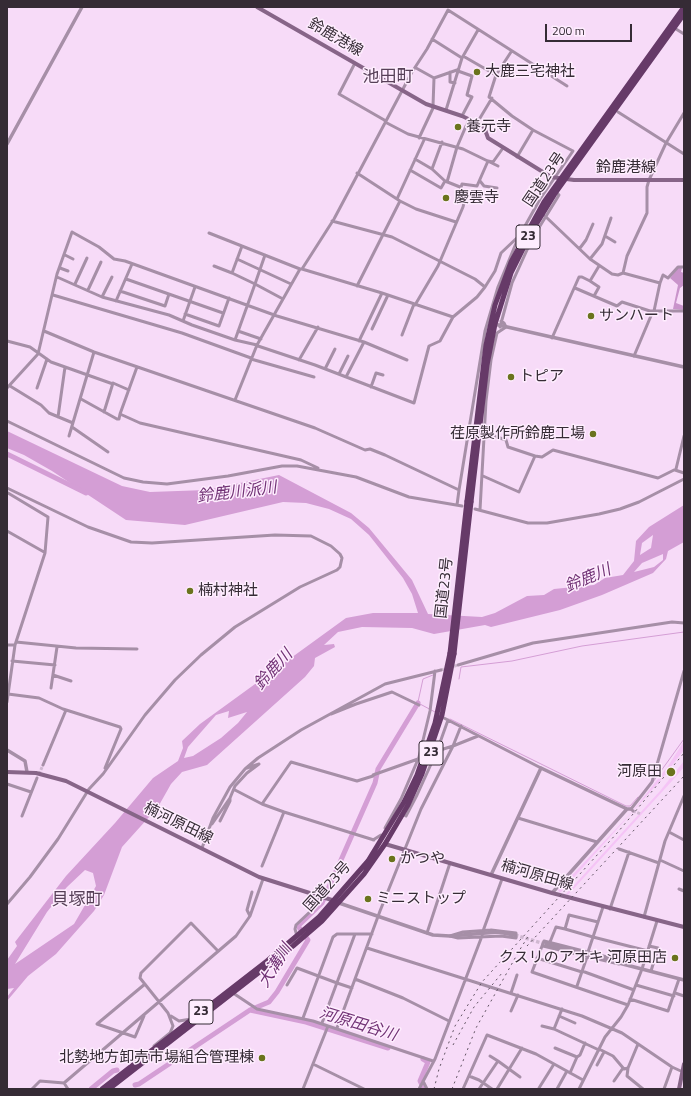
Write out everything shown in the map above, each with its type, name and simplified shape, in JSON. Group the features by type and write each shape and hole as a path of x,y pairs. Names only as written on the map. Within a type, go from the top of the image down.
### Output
{"highway":[{"name":"国道23号","path":"497,323 503,283 518,247 535,215 559,179 684,7"},
{"name":"国道23号","path":"110,1089 233,993 337,902 364,874 402,814 422,774 434,743 446,698 469,501 483,361 497,323 512,273 525,243 556,192 559,179 684,14"},
{"name":"国道23号","path":"383,843 410,791 425,755 440,704 452,653"},
{"name":"国道23号","path":"102,1089 302,934"}],"main road":[{"name":"鈴鹿港線","path":"258,7 402,90 433,106 477,123 484,127 488,138 517,157 559,179 684,180"},
{"name":"楠河原田線","path":"7,772 27,772 52,776 90,793 263,879 337,902"},
{"name":"楠河原田線","path":"383,843 552,894 684,928"},
{"path":"679,1089 684,1064"}],"street":[{"path":"7,144 82,7"},
{"path":"235,400 251,359 274,314 291,284 332,221 402,90 448,10 511,52 568,86"},
{"path":"676,29 684,34"},
{"path":"446,110 462,57 478,30"},
{"path":"432,39 496,75"},
{"path":"57,277 102,297 147,308 235,340 258,346 325,369 414,403 429,346 440,341 453,317 477,297 485,287 495,271 501,253 520,235 559,179 574,152 533,130 512,116 489,97 496,75 511,52"},
{"path":"355,63 339,94 419,138 442,142 457,147 498,166"},
{"path":"416,68 434,78 458,70 472,76 467,95 472,97 462,116"},
{"path":"450,72 450,82 455,83"},
{"path":"419,138 433,106 434,78"},
{"path":"477,123 492,98"},
{"path":"618,112 684,154"},
{"path":"623,273 627,256 647,214 647,187 649,180 666,143 684,113"},
{"path":"410,170 441,188 446,181 457,147 469,119"},
{"path":"517,157 533,130"},
{"path":"357,286 384,234 424,140"},
{"path":"432,168 442,142"},
{"path":"488,162 493,162 503,148"},
{"path":"415,159 432,168 446,181 460,187"},
{"path":"460,187 462,184 477,186 488,162"},
{"path":"357,173 416,209 456,222"},
{"path":"480,181 484,186 496,188"},
{"path":"402,335 415,304 438,266 464,203 459,194 460,187"},
{"path":"504,301 524,254 545,216 559,195 556,192"},
{"path":"545,216 598,266 612,274 618,275 623,273 660,283"},
{"path":"590,259 602,244 611,218"},
{"path":"332,221 384,234 475,279 485,287"},
{"path":"580,248 586,240 593,224"},
{"path":"108,452 72,425 9,387 38,352 57,277 72,232 99,247 111,258 274,314 359,340 407,360"},
{"path":"209,233 301,269 382,293 453,317"},
{"path":"456,505 485,331 498,287 520,235"},
{"path":"605,236 616,242"},
{"path":"232,273 242,246"},
{"path":"64,255 73,259"},
{"path":"235,340 265,255"},
{"path":"75,284 87,258"},
{"path":"237,259 291,284"},
{"path":"88,290 101,262"},
{"path":"116,301 132,264"},
{"path":"214,266 232,273 283,299"},
{"path":"590,280 598,266"},
{"path":"634,356 654,311 663,275 668,278 678,267 684,267"},
{"path":"60,268 68,271"},
{"path":"102,297 112,277"},
{"path":"552,338 579,277 590,280 599,287 594,296"},
{"path":"126,279 223,313"},
{"path":"183,321 195,287"},
{"path":"575,288 617,306 622,302 645,310 684,311"},
{"path":"120,291 165,306 169,294"},
{"path":"359,340 382,293"},
{"path":"53,295 182,333 251,359 314,378"},
{"path":"372,329 388,295"},
{"path":"185,314 219,326 229,298"},
{"path":"497,323 506,327 552,338 684,367"},
{"path":"497,323 500,331"},
{"path":"299,360 318,327"},
{"path":"480,510 486,401 491,360 497,333 506,327"},
{"path":"44,331 94,352 315,428 365,450 370,449 459,490"},
{"path":"238,331 261,338"},
{"path":"7,341 30,347 47,359 65,367 129,390"},
{"path":"346,377 364,342"},
{"path":"325,369 335,349"},
{"path":"69,436 94,352"},
{"path":"339,374 348,356"},
{"path":"37,388 47,359"},
{"path":"58,417 65,367"},
{"path":"81,399 117,419 119,418 137,367"},
{"path":"371,387 376,373 383,375"},
{"path":"104,412 113,384"},
{"path":"120,414 140,423 301,460 319,469"},
{"path":"7,421 124,478 143,482 167,484 228,476 282,466 297,466 356,477 409,498 462,506"},
{"path":"485,433 506,440 508,447 535,456 542,457 553,450 657,478 674,470 684,473"},
{"path":"674,470 684,436"},
{"path":"483,476 519,492 535,456"},
{"path":"475,509 537,524 570,520 620,509 639,502 684,479"},
{"path":"7,488 88,527 131,542 152,543 275,535 299,535 317,538 340,554 341,563 337,570 300,587 236,627 201,655 160,697 102,774 30,877 7,904"},
{"path":"7,702 12,661 44,552 48,517 8,493"},
{"path":"7,531 44,552"},
{"path":"458,665 533,643 672,622 684,623"},
{"path":"7,645 16,644 138,650"},
{"path":"51,688 57,647"},
{"path":"12,661 54,665"},
{"path":"7,667 12,666"},
{"path":"200,848 230,787 245,769 272,748 329,714 385,684 441,670"},
{"path":"552,894 597,842 630,810 651,785 684,671"},
{"path":"373,840 380,837 392,816 418,759 431,710 435,672"},
{"path":"53,675 71,681"},
{"path":"329,714 337,714 356,704 392,692 419,705"},
{"path":"8,694 39,698 66,710 121,729 102,774"},
{"path":"43,765 66,710"},
{"path":"431,710 435,714"},
{"path":"402,814 406,816 437,751 446,719 541,768 630,810"},
{"path":"337,1028 404,849 421,809 461,726"},
{"path":"437,751 478,736"},
{"path":"7,750 26,761 27,772"},
{"path":"262,804 288,765 292,762 357,781 418,759"},
{"path":"209,827 230,798 235,790 235,786 258,764 245,769"},
{"path":"491,875 541,768"},
{"path":"22,816 37,778"},
{"path":"7,784 31,792"},
{"path":"235,790 262,804 284,812 383,843"},
{"path":"644,917 669,832 684,796"},
{"path":"220,821 230,798"},
{"path":"262,866 284,812"},
{"path":"518,818 597,842"},
{"path":"669,832 684,840"},
{"path":"619,849 684,871"},
{"path":"610,909 629,852"},
{"path":"427,933 450,863"},
{"path":"32,1089 40,1081 64,1083 236,936 250,916 263,879"},
{"path":"483,931 502,879"},
{"path":"679,889 684,891"},
{"path":"250,916 247,910 252,892"},
{"path":"302,934 294,928 296,924 314,908 321,897"},
{"path":"337,902 427,933 458,938 482,936 515,938 517,934 503,931 483,931 463,932 450,936"},
{"path":"588,952 603,907"},
{"path":"565,929 569,915 598,922"},
{"path":"581,1088 599,1049 611,1028 621,1017 628,1005 642,969 657,921"},
{"path":"140,1060 172,1030 172,1020 140,978 141,973 191,923 218,951"},
{"path":"628,1005 577,986 532,972 536,958 541,947 547,944 556,927 648,951"},
{"path":"450,936 498,932 514,935"},
{"path":"322,1023 355,934"},
{"path":"303,1018 334,935 372,934"},
{"path":"427,1089 422,1085 433,1061 482,936"},
{"path":"547,944 611,958 624,965"},
{"path":"547,944 587,957 624,965"},
{"path":"547,944 684,980"},
{"path":"649,946 658,948 651,971"},
{"path":"367,948 562,1009 611,1028 672,1067 683,1072"},
{"path":"577,986 587,957"},
{"path":"536,958 634,990"},
{"path":"287,985 297,968 352,988"},
{"path":"511,993 517,975"},
{"path":"355,979 403,998 449,1021"},
{"path":"630,999 668,1011 680,979"},
{"path":"144,1014 135,1037 97,1024 145,984"},
{"path":"636,985 684,996"},
{"path":"233,993 257,1009 322,1023 327,1028 337,1028 433,1061"},
{"path":"511,1011 518,995"},
{"path":"554,1029 562,1009"},
{"path":"168,1013 179,1021 193,1018"},
{"path":"559,1016 575,1023"},
{"path":"542,1026 554,1029 613,1056 623,1068"},
{"path":"302,1089 327,1028"},
{"path":"463,1089 487,1035 522,1048 584,1080"},
{"path":"557,1089 577,1057 580,1055 585,1043"},
{"path":"638,1044 628,1068 627,1076 643,1089"},
{"path":"497,1089 510,1070 522,1048"},
{"path":"555,1048 577,1057"},
{"path":"597,1066 604,1052"},
{"path":"490,1056 520,1077"},
{"path":"479,1089 498,1061"},
{"path":"313,1064 364,1089"},
{"path":"539,1088 554,1064"},
{"path":"664,1089 672,1067"},
{"path":"623,1068 628,1068"},
{"path":"614,1081 623,1068"},
{"path":"469,1076 483,1082 492,1089"},
{"path":"64,1083 68,1089"}],"shaded area":[{"path":"678,268 682,268 681,272 684,273 684,285 680,288 676,303 684,306 684,310 673,309 678,285 670,278"},
{"path":"684,741 684,750 659,782 560,893 558,890 632,812 668,766"},
{"path":"684,761 684,767 672,781 568,895 566,894 660,791"}],"water":[{"path":"7,431 122,486 150,492 206,490 279,475 351,513 369,528 412,580 428,614 482,617 495,613 527,596 544,595 554,589 594,585 605,578 623,575 634,561 636,541 649,527 684,505 684,542 668,551 666,559 653,573 602,595 560,610 491,627 485,625 434,634 412,628 362,627 338,632 324,645 334,644 335,647 315,658 314,666 305,677 207,765 182,772 171,784 158,807 122,847 104,895 94,911 56,954 28,976 7,1001 7,997 14,988 7,989 7,960 17,946 15,942 66,876 115,823 153,778 178,761 183,748 182,741 200,724 346,618 373,613 418,613 412,594 403,578 369,535 351,519 329,509 306,503 283,502 185,525 126,520 52,471 24,455 7,448","holes":["653,535 651,548 640,555 642,543","663,554 663,560 654,567 634,572 642,563","229,711 228,718 247,712 238,723 221,738 193,756 184,758 188,747 216,715","85,870 93,873 96,886 74,924 15,964 47,912 67,887"]}],"waterway":[{"name":"鈴鹿川派川","path":"7,454 86,493"},
{"path":"459,679 461,667 512,661 582,646 684,632"},
{"path":"418,702 423,679 433,675"},
{"name":"大溝川","path":"135,1085 139,1084 250,1010 269,1002 277,992 308,940 298,926 322,903 375,783 378,769 418,703"},
{"path":"420,704 435,712"},
{"path":"450,719 626,806 630,806 638,797"},
{"path":"653,782 684,739"},
{"name":"河原田谷川","path":"250,1010 306,1022 388,1048"},
{"name":"河原田谷川","path":"423,1059 428,1062 420,1081 424,1089"},
{"name":"大溝川","path":"91,1089 113,1071 117,1070"}],"tunnel":[{"path":"441,670 458,665"},
{"path":"39,774 43,765"},
{"path":"633,811 641,814"},
{"path":"515,935 545,944"}],"railway":[{"path":"434,1089 439,1069 455,1026 482,982 618,832 684,753"},
{"path":"527,946 684,776"},
{"path":"452,1089 476,1028 529,935"},
{"path":"453,1045 474,1007 502,973"}],"place":[{"name":"大鹿三宅神社","path":"477,72"},
{"name":"養元寺","path":"458,127"},
{"name":"慶雲寺","path":"446,198"},
{"name":"サンハート","path":"591,316"},
{"name":"トピア","path":"511,377"},
{"name":"荏原製作所鈴鹿工場","path":"593,434"},
{"name":"楠村神社","path":"190,591"},
{"name":"河原田","path":"671,772"},
{"name":"かつや","path":"392,859"},
{"name":"ミニストップ","path":"368,899"},
{"name":"クスリのアオキ 河原田店","path":"675,958"},
{"name":"北勢地方卸売市場組合管理棟","path":"262,1058"}],"district":[{"name":"池田町","path":"388,78"},
{"name":"貝塚町","path":"77,901"}],"water label":[{"name":"鈴鹿川","path":"588,579"},
{"name":"鈴鹿川","path":"274,670"}]}
